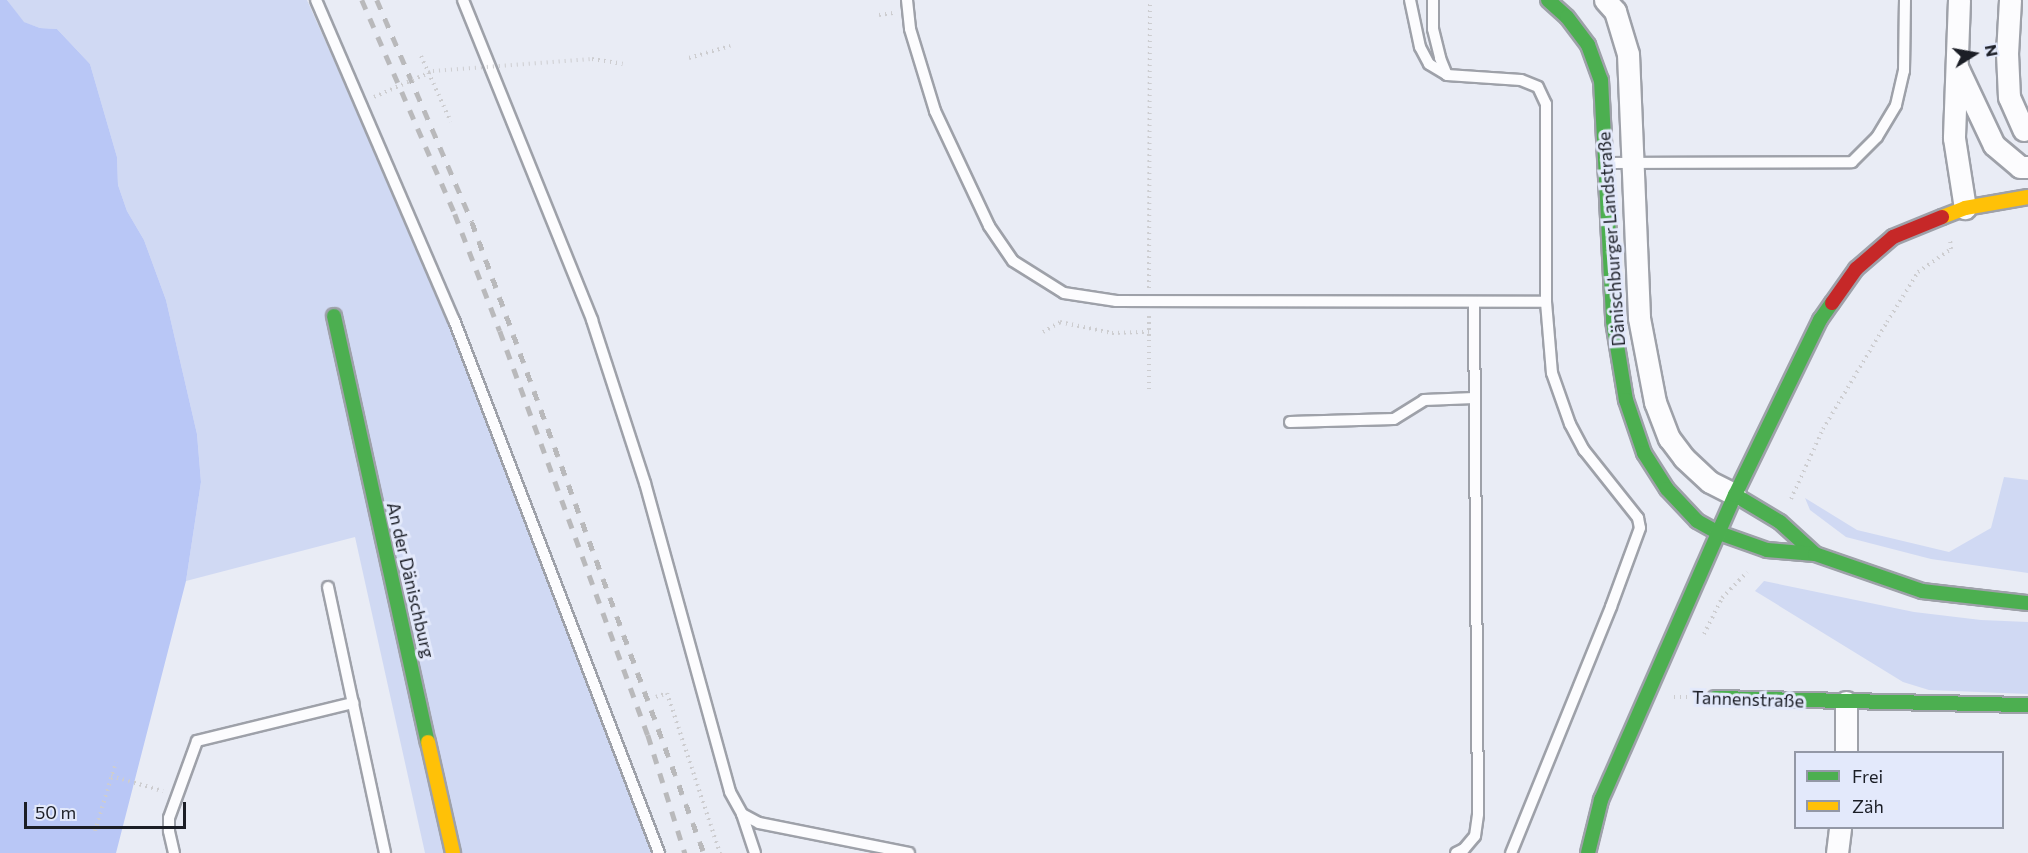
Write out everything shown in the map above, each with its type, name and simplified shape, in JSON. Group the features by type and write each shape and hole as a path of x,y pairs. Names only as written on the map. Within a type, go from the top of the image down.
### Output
{"main road":[{"name":"Dänischburger Landstraße","path":"1548,0 1567,17 1588,45 1601,80 1613,321 1626,400 1644,453 1667,489 1697,521 1719,533 1767,550 1815,554"},
{"path":"1588,853 1601,801 1735,495 1820,320 1856,269 1893,237 1965,208 2028,196"},
{"name":"An der Dänischburg","path":"333,315 453,853"},
{"path":"1735,495 1780,522 1815,554 1922,591 2028,603"},
{"name":"Tannenstraße","path":"1715,698 2028,705"}],"street":[{"name":"Dänischburger Landstraße","path":"1605,0 1615,10 1628,54 1639,318 1655,402 1669,438 1684,458 1710,482 1735,495"},
{"path":"1959,0 1954,138 1965,208"},
{"path":"2010,0 2007,53 2009,97 2024,130"},
{"path":"1955,63 1994,144 2020,167 2028,167"},
{"path":"1846,702 1846,751"},
{"path":"1837,853 1840,829"}],"lane":[{"path":"316,0 454,320 659,853"},
{"path":"463,0 592,320 645,483 730,792 742,814 755,853"},
{"path":"907,0 910,29 935,111 989,226 1013,261 1064,293 1116,301 1546,302"},
{"path":"1410,0 1420,47 1429,64 1447,75 1521,80 1538,87 1546,105 1546,302 1552,373 1570,424 1584,450 1638,518 1640,528 1611,607 1510,853"},
{"path":"1433,0 1433,29 1447,75"},
{"path":"1606,163 1852,162 1877,137 1896,105 1904,71 1905,0"},
{"path":"1456,853 1464,849 1475,836 1478,814 1474,303"},
{"path":"1290,422 1394,419 1424,400 1474,398"},
{"path":"328,587 385,853"},
{"path":"174,853 169,831 169,818 197,741 353,703"},
{"path":"742,814 759,823 909,853"}],"path":[{"path":"1149,394 1150,0"},
{"path":"688,57 730,46"},
{"path":"421,56 451,122"},
{"path":"374,98 429,73 592,59 623,64"},
{"path":"1043,332 1060,322 1112,333 1149,332"},
{"name":"Tannenstraße","path":"1650,690 1673,697 1715,698"},
{"path":"656,697 667,693 720,853"},
{"path":"95,831 116,762"},
{"path":"111,776 162,791"}],"shaded area":[{"path":"7,0 307,0 420,254 532,532 652,853 425,853 355,537 186,581 201,482 197,434 166,300 144,240 127,211 118,185 117,157 90,64 57,29 40,28 23,22"},
{"path":"2004,477 2028,480 2028,573 1931,559 1846,537 1810,510 1805,498 1857,530 1949,552 1991,528"},
{"path":"1764,581 1914,612 1981,620 2028,622 2028,694 1929,690 1903,682 1755,591"}],"water":[{"path":"0,0 7,0 24,22 40,28 57,29 90,64 117,157 118,185 127,211 144,240 166,300 197,434 201,482 186,581 116,853 0,853"}],"railway":[{"path":"362,0 455,214 500,331 648,735 685,853"},
{"path":"377,0 472,222 704,853"}],"traffic: fast":[{"path":"1548,0 1567,17 1588,45 1601,80 1613,321 1626,400 1644,453 1667,489 1697,521 1719,533"},
{"path":"1588,853 1601,800 1735,495 1820,320 1832,303"},
{"path":"334,316 428,742"},
{"path":"1735,495 1780,522 1815,554"},
{"path":"1719,533 1767,550 1815,554 1922,591 2028,603"},
{"path":"1715,698 2028,705"}],"traffic: slow":[{"path":"1942,217 1965,208 2028,197"},
{"path":"428,742 453,853"}],"traffic: jam":[{"path":"1832,303 1856,269 1893,237 1942,217"}]}
